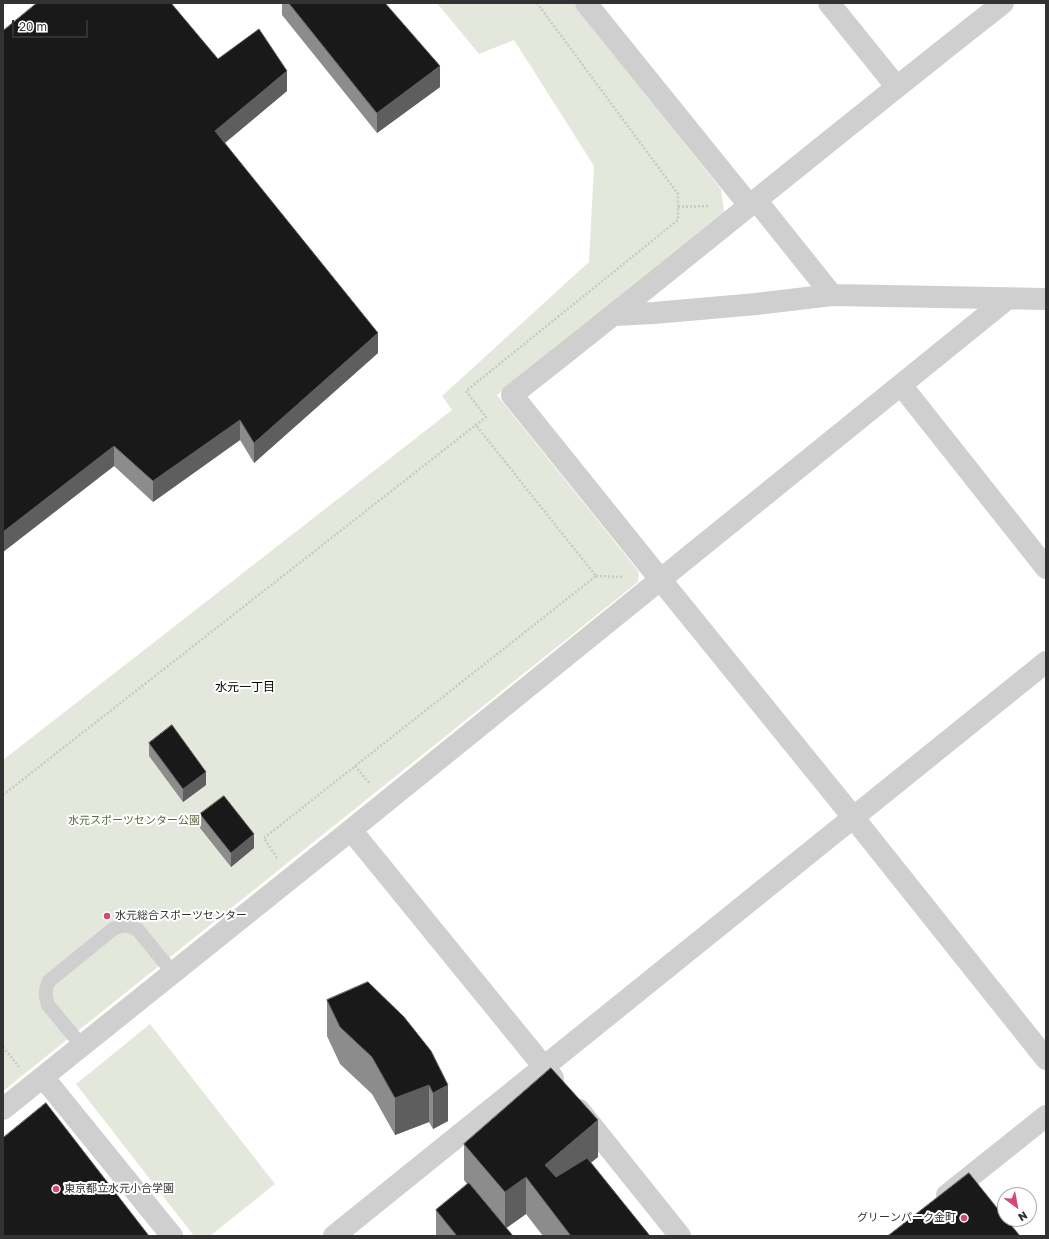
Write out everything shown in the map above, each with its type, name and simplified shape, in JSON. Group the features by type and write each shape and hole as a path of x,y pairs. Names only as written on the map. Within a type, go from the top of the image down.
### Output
{"street":[{"path":"586,3 752,202 832,295"},
{"path":"829,3 896,86"},
{"path":"1003,3 896,86 614,315 512,395 1046,1058"},
{"path":"614,315 670,312 832,295 1046,299"},
{"path":"3,1109 351,830 1007,299"},
{"path":"901,385 1046,568"},
{"path":"334,1236 1046,662"},
{"path":"351,830 680,1236"},
{"path":"42,1077 172,1236"},
{"path":"931,1207 1046,1116"}],"lane":[{"path":"82,1046 48,1005 45,997 45,990 49,981 114,928 122,925 131,926 138,930 173,973"}],"path":[{"path":"3,795 475,424 486,417 466,391 678,220 678,194 537,3"},
{"path":"475,424 596,576"},
{"path":"291,878 264,838 596,576 626,578"}],"green space":[{"name":"水元スポーツセンター公園","path":"437,3 574,3 721,189 724,212 497,395 639,572 638,582 3,1091 3,760 452,410 442,396 589,262 594,166 514,40 479,54"},
{"path":"150,1024 275,1184 210,1236 194,1236 76,1084"}],"building":[{"path":"37,3 171,3 218,59 259,29 287,71 215,131 378,333 254,443 240,420 153,481 114,446 3,532 3,31"},
{"path":"289,3 385,3 440,66 377,113"},
{"path":"172,725 206,772 183,789 149,743"},
{"path":"224,796 254,834 231,853 200,814"},
{"path":"368,982 404,1017 431,1051 448,1085 433,1093 429,1085 395,1098 372,1057 340,1027 327,1000"},
{"path":"551,1068 598,1120 545,1165 556,1177 587,1158 650,1236 571,1236 526,1177 505,1192 464,1144"},
{"name":"東京都立水元小合学園","path":"46,1103 149,1236 3,1236 3,1138"},
{"path":"969,1173 997,1208 997,1227 1013,1227 1020,1236 888,1236"},
{"path":"469,1183 513,1236 457,1236 436,1210"}],"place":[{"name":"水元総合スポーツセンター","path":"107,916"},
{"name":"東京都立水元小合学園","path":"56,1189"},
{"name":"グリーンパーク金町","path":"964,1218"}],"district":[{"name":"水元一丁目","path":"245,687"}]}
